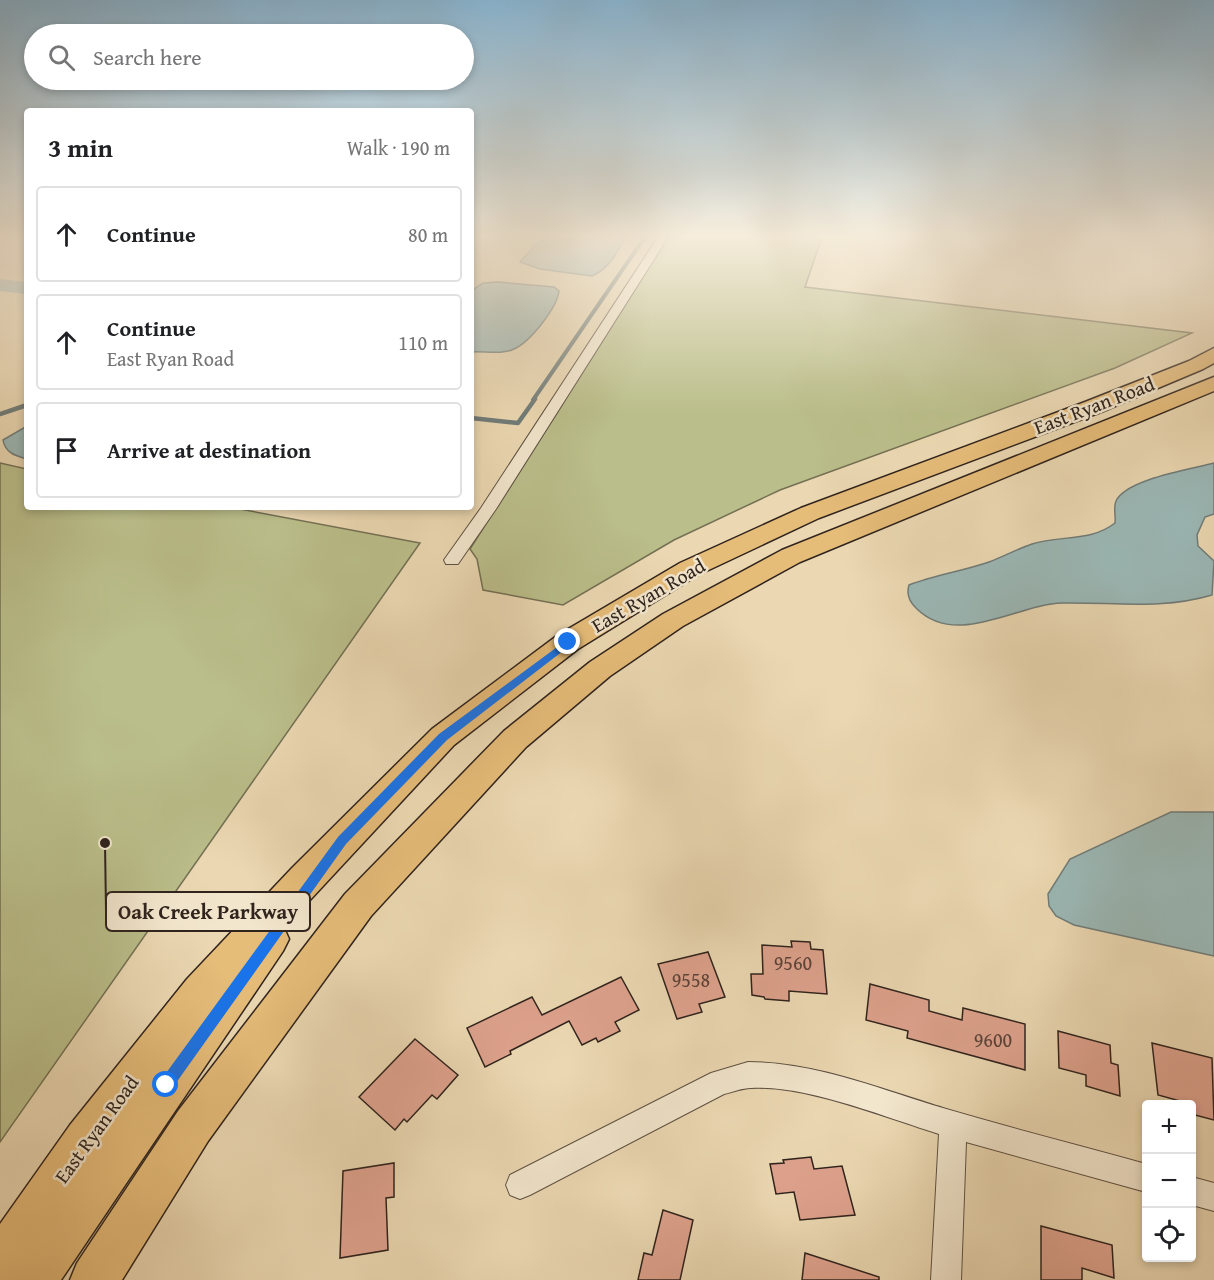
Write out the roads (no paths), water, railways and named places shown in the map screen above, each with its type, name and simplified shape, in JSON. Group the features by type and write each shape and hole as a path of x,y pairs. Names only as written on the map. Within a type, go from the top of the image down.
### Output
{"main road":[{"name":"East Ryan Road","path":"0,1264 86,1141 201,992 443,737 568,642 689,569 810,513 1093,407 1196,365 1214,354"},
{"name":"East Ryan Road","path":"94,1280 193,1126 358,905 515,739 600,669 673,620 791,556 1104,430 1214,383"},
{"path":"33,1280 166,1085 342,841"}],"street":[{"path":"453,561 626,294"},
{"path":"520,1185 720,1082 748,1075 771,1075 806,1080 953,1125 1142,1177"},
{"path":"946,1280 953,1125"},
{"path":"1196,1192 1214,1197"}],"water":[{"path":"474,294 558,294 548,315 528,339 514,349 474,352"},
{"path":"24,428 24,458 9,451 3,440"},
{"path":"1214,463 1214,514 1205,517 1197,535 1198,546 1214,561 1212,595 1193,600 1156,604 1062,603 1045,605 969,625 950,625 933,620 917,609 909,598 909,585 989,562 1032,544 1086,536 1106,529 1115,523 1116,501 1122,493 1160,476"},
{"path":"1171,812 1214,812 1214,956 1074,925 1056,916 1049,906 1048,894 1070,859"}],"waterway":[{"path":"533,400 606,294"},
{"path":"474,418 518,423 535,399"},
{"path":"0,414 24,406"}],"place":[{"name":"Oak Creek Parkway","path":"105,843"}]}
